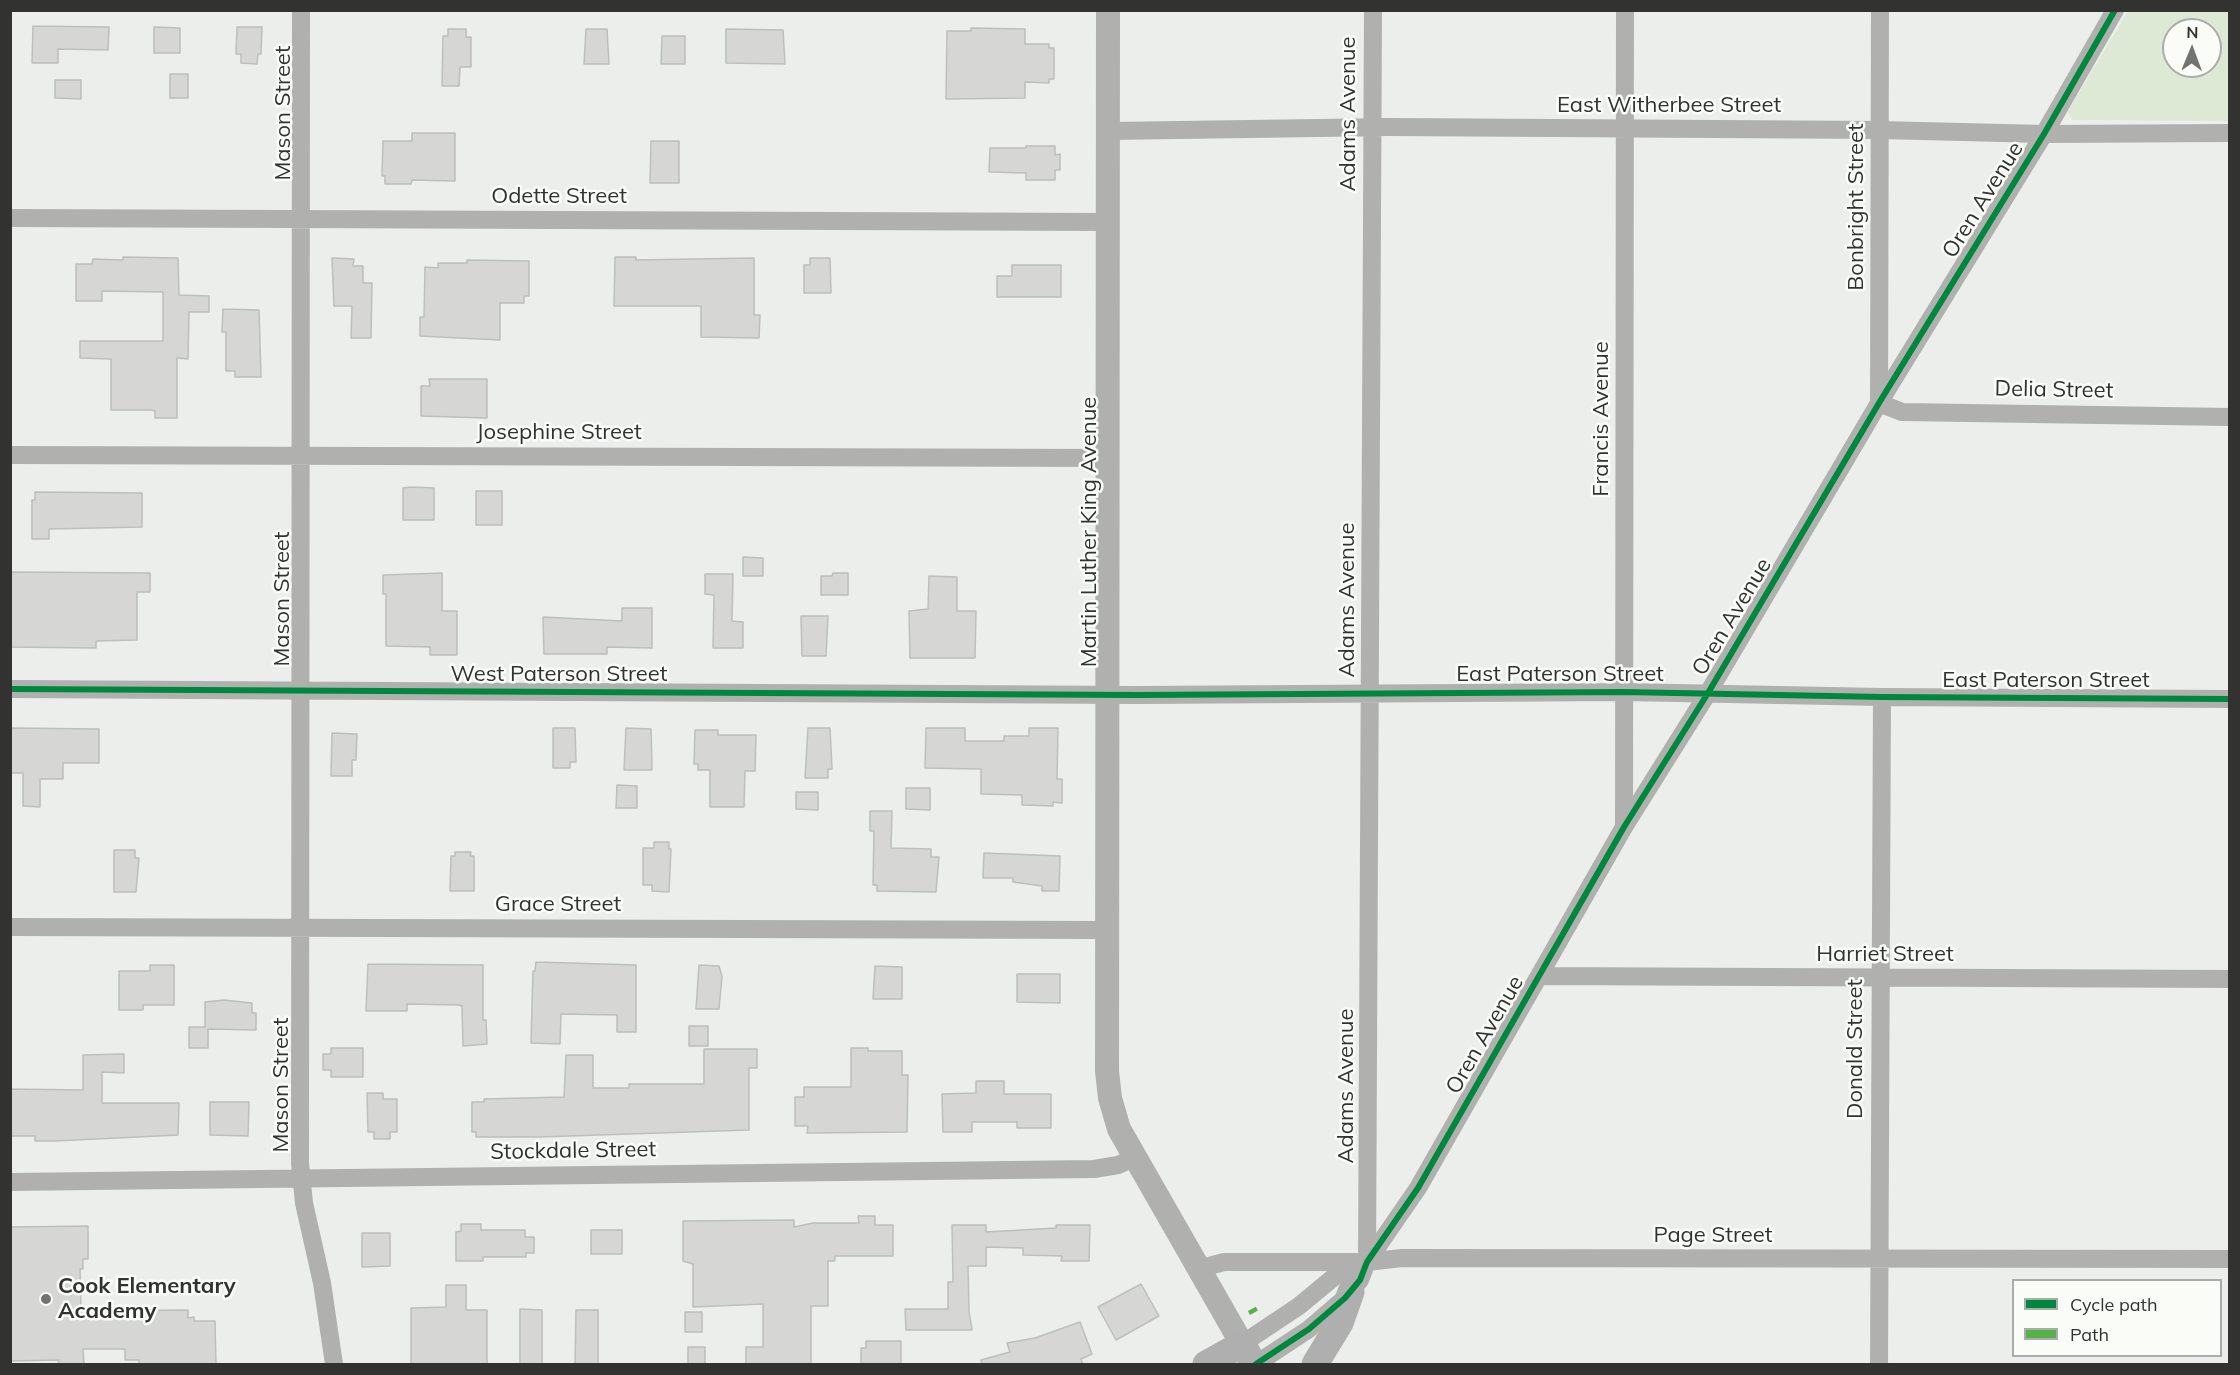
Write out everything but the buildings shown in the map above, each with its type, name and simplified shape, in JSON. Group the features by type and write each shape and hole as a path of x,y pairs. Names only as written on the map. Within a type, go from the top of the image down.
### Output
{"main road":[{"path":"1316,1365 1340,1323 1351,1292"},
{"path":"1206,1365 1251,1358"}],"street":[{"name":"Mason Street","path":"301,10 299,691 301,1179 325,1303 334,1365"},
{"name":"Martin Luther King Avenue","path":"1108,10 1105,1039 1108,1085 1115,1118 1134,1158 1251,1358"},
{"name":"Adams Avenue","path":"1367,1262 1373,10"},
{"name":"Francis Avenue","path":"1624,827 1625,10"},
{"name":"Bonbright Street","path":"1879,403 1880,10"},
{"name":"Oren Avenue","path":"1251,1358 1309,1329 1351,1292 1360,1280 1367,1262 1418,1188 1624,827 1708,693 1879,403 2044,134 2115,10"},
{"name":"East Witherbee Street","path":"1108,131 1372,127 1880,130 2044,134 2229,133"},
{"name":"Odette Street","path":"10,218 1107,222"},
{"name":"Delia Street","path":"1879,403 1902,412 2229,417"},
{"name":"Josephine Street","path":"10,455 1107,458"},
{"name":"West Paterson Street","path":"10,689 1107,694"},
{"name":"East Paterson Street","path":"1107,694 1371,691 1624,692 1882,697 2229,699"},
{"name":"Donald Street","path":"1879,1365 1882,697"},
{"name":"Grace Street","path":"10,927 1106,930"},
{"name":"Harriet Street","path":"1540,976 2229,979"},
{"name":"Stockdale Street","path":"10,1182 1085,1169 1111,1167 1134,1158"},
{"name":"Page Street","path":"1198,1269 1208,1264 1224,1263 1367,1262 1411,1258 2229,1259"},
{"path":"1251,1358 1292,1312 1341,1272 1367,1262"}],"green space":[{"path":"2128,11 2229,11 2229,121 2073,120 2068,112"}],"marked path":[{"path":"1249,1313 1258,1308"}],"cycle path":[{"path":"1256,1364 1309,1329 1345,1298 1360,1280 1367,1262 1418,1188 1624,827 1708,693 1879,403 2044,134 2115,10"},
{"path":"10,689 1137,695 1624,692 1882,697 2230,699"}],"place":[{"name":"Cook Elementary Academy","path":"46,1299"}]}
